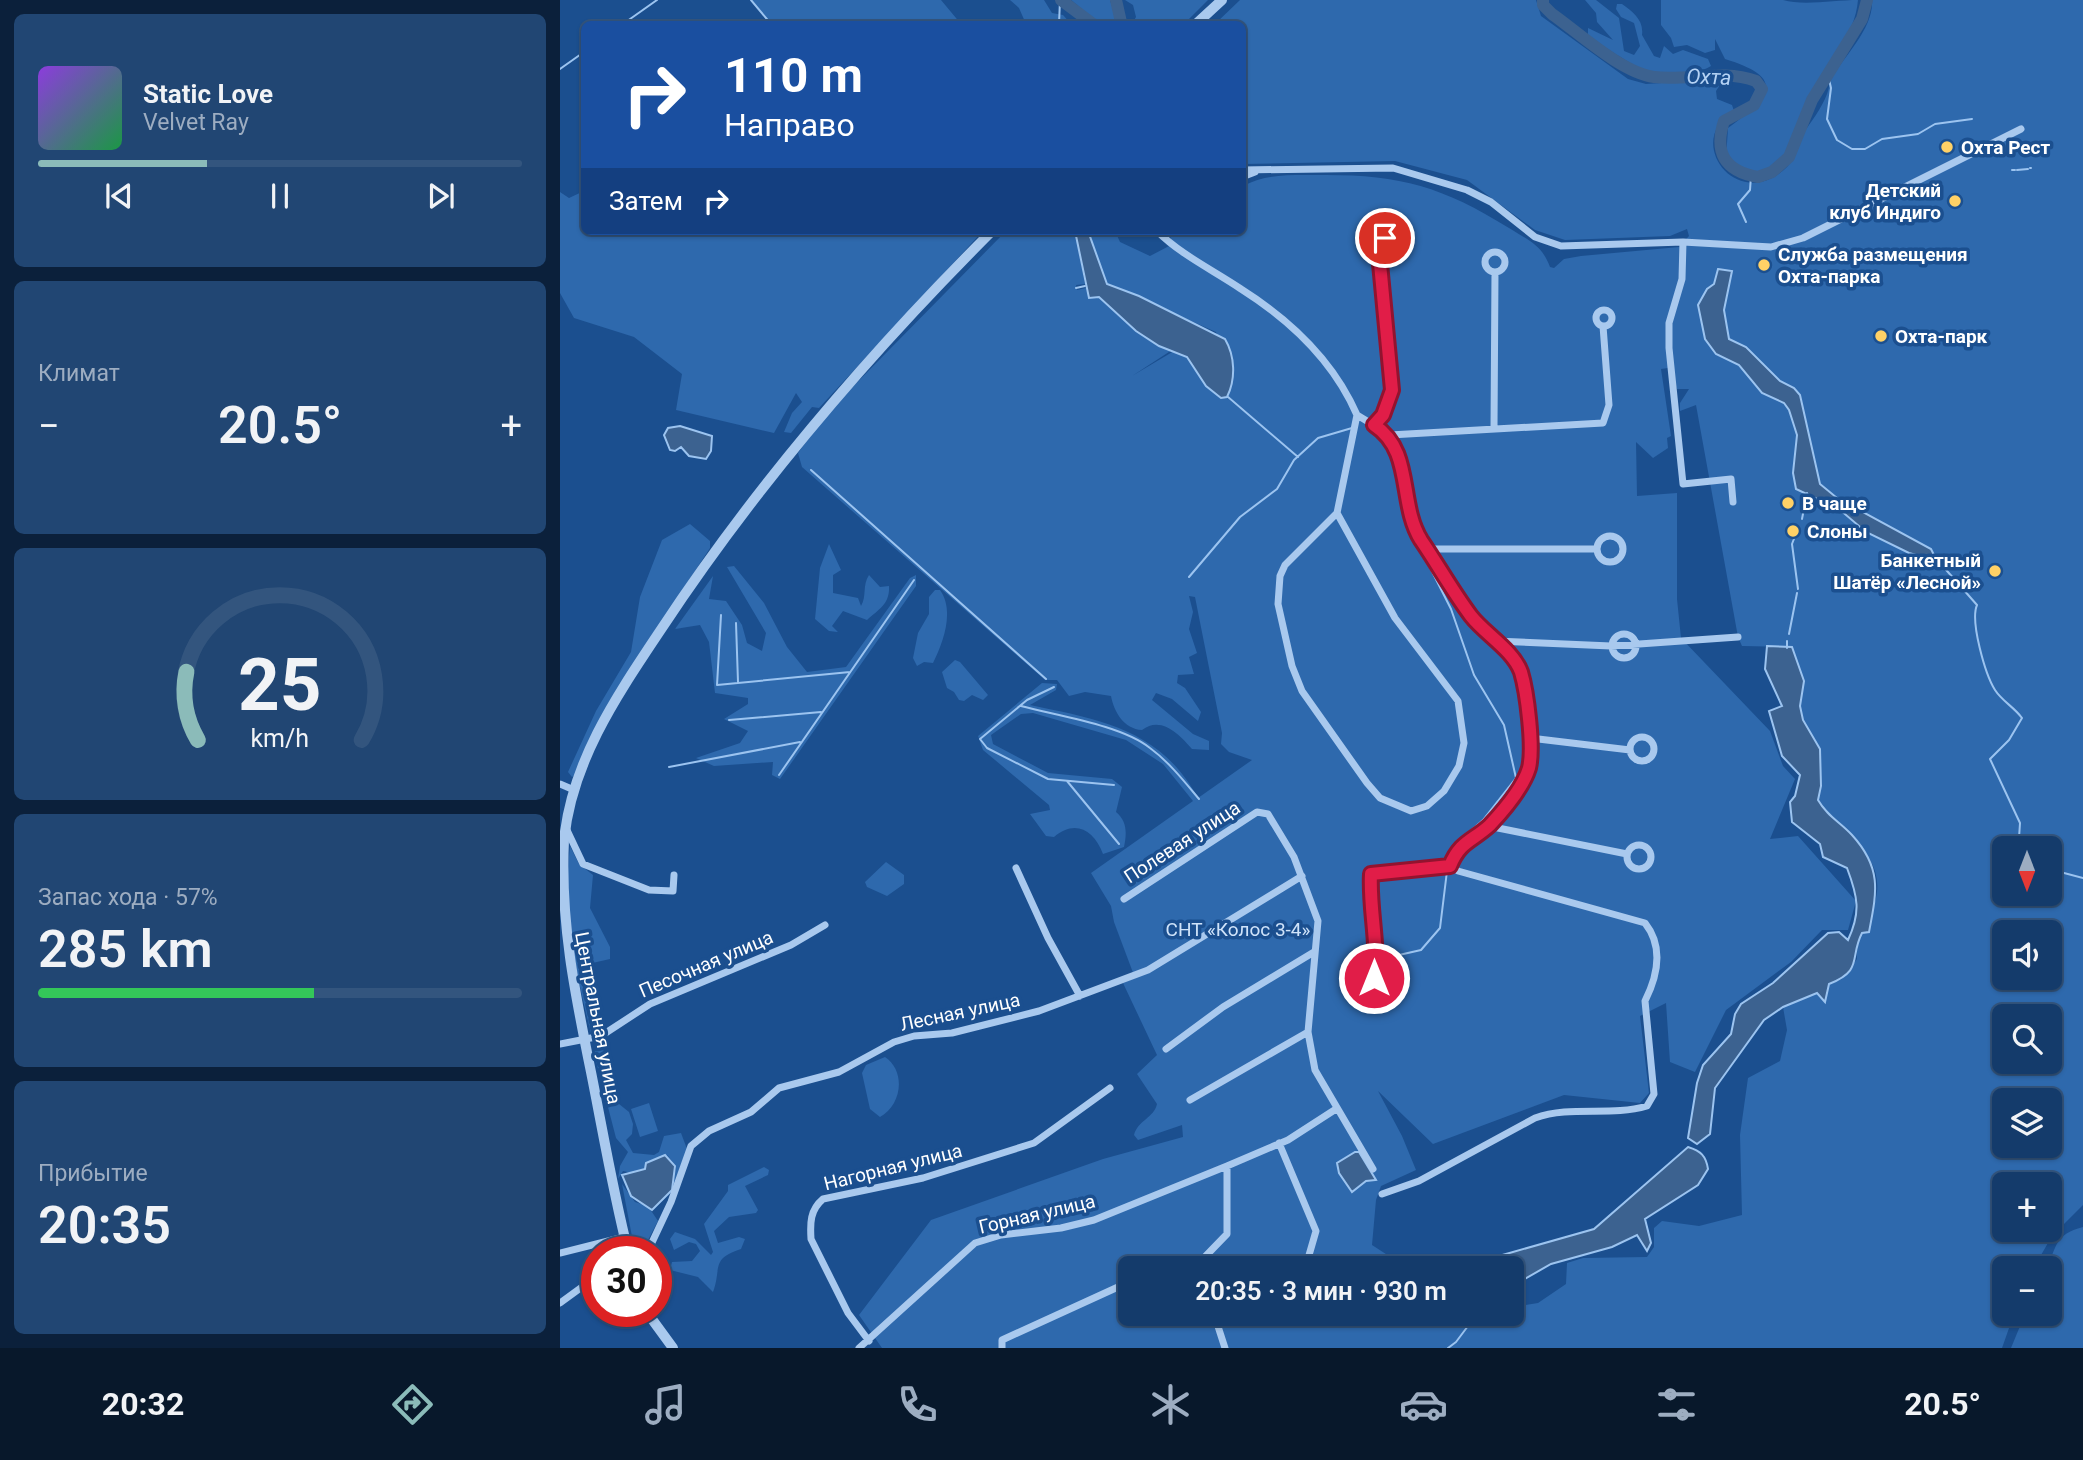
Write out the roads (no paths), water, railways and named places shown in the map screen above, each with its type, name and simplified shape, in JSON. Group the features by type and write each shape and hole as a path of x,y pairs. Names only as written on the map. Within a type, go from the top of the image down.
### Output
{"street":[{"path":"1199,21 1222,0"},
{"path":"1246,170 1394,168 1467,190 1490,202 1535,237 1561,246 1683,242 1771,247 1800,240 2021,129"},
{"path":"1246,175 1262,169"},
{"name":"Центральная улица","path":"624,1236 563,924 566,827 574,790 593,738 634,671 732,528 803,435 988,235"},
{"path":"1162,235 1263,305 1302,338 1330,367 1357,415 1390,435 1400,459 1420,538 1472,618 1520,671 1530,738 1529,767 1488,826 1465,841 1448,866"},
{"path":"1683,242 1682,279 1670,323 1669,348 1683,484 1731,479 1733,502"},
{"path":"1374,425 1383,415 1392,390 1379,253"},
{"path":"1494,428 1496,272"},
{"path":"1390,435 1603,423 1609,405 1603,326"},
{"path":"1337,513 1395,618 1458,701 1464,743 1459,766 1444,790 1427,806 1412,811 1380,798 1302,691 1292,666 1278,604 1280,576 1285,565 1337,513 1357,415"},
{"path":"1429,549 1597,549"},
{"path":"1495,641 1611,646 1738,637"},
{"path":"1611,646 1619,658 1627,659 1633,655 1636,644"},
{"path":"1530,738 1630,750"},
{"path":"560,784 574,790"},
{"name":"Полевая улица","path":"1124,899 1257,812 1268,814 1291,851 1302,876"},
{"path":"1488,826 1627,855"},
{"path":"566,827 583,864 649,890 673,891 674,875"},
{"path":"1374,978 1376,961 1369,904 1371,874 1448,866 1645,923 1655,936 1659,952 1651,988 1645,1001 1654,1094 1647,1106 1629,1111 1555,1111 1535,1118 1419,1181 1382,1194"},
{"path":"1016,868 1048,938 1079,994"},
{"path":"1302,876 1318,921 1308,1032 1315,1070 1373,1169"},
{"name":"Лесная улица","path":"655,1236 671,1202 691,1146 709,1131 751,1112 779,1088 839,1072 894,1042 914,1036 964,1030 1039,1011 1165,962 1302,876"},
{"name":"Песочная улица","path":"560,1044 601,1036 650,1004 791,945 825,925"},
{"path":"1166,1049 1223,1007 1314,953"},
{"path":"1190,1100 1308,1032"},
{"name":"Нагорная улица","path":"869,1341 848,1313 811,1238 810,1226 816,1205 822,1199 923,1178 1034,1143 1110,1088"},
{"name":"Горная улица","path":"859,1348 975,1243 1001,1235 1060,1228 1094,1220 1279,1143 1336,1109"},
{"path":"1279,1143 1316,1231 1309,1256"},
{"path":"1208,1256 1227,1234 1227,1166"},
{"path":"560,1254 581,1248"},
{"path":"1002,1348 1002,1340 1118,1287"},
{"path":"560,1303 581,1288"},
{"path":"1218,1326 1225,1348"},
{"path":"658,1327 673,1348"}],"waterway":[{"path":"627,21 657,0"},
{"path":"751,0 768,21"},
{"path":"1059,21 1060,0"},
{"name":"Охта","path":"1061,0 1089,21"},
{"name":"Охта","path":"1116,0 1121,21"},
{"name":"Охта","path":"1543,0 1543,5 1552,14 1588,41 1628,68 1642,74 1667,78 1730,76 1756,81 1762,89 1754,105 1724,121 1720,142 1724,158 1730,165 1758,177 1772,172 1789,157 1812,100 1862,19 1867,0"},
{"path":"560,69 581,54"},
{"path":"1828,75 1831,88 1827,119 1837,140 1852,149 1865,149 1882,139 1918,134 1935,124 1972,119"},
{"path":"2017,170 2028,169"},
{"path":"1746,222 1738,204 1750,190 1751,176"},
{"path":"1076,288 1085,286"},
{"path":"1228,397 1298,457"},
{"path":"1189,577 1240,517 1277,489 1294,460 1318,438 1352,428"},
{"path":"1373,433 1390,446 1408,524 1451,609 1474,675 1504,725 1516,778 1483,820 1451,848 1449,861"},
{"path":"811,470 1046,679"},
{"path":"1802,519 1807,493"},
{"path":"1797,531 1792,544 1798,589"},
{"path":"1933,555 1977,605 1975,623 1987,672 1998,694 2022,718 2009,740 1990,759 2020,823 2019,836"},
{"path":"779,775 914,580"},
{"path":"1789,634 1797,593"},
{"path":"721,615 717,685 850,672"},
{"path":"736,623 738,682"},
{"path":"1787,641 1787,648"},
{"path":"1054,687 1027,700 980,739 987,748 1048,779 1114,785"},
{"path":"1021,706 1106,727 1138,740 1164,759 1199,799"},
{"path":"729,720 821,712"},
{"path":"669,767 800,742"},
{"path":"1067,781 1119,844"},
{"path":"1377,960 1421,950 1440,928 1447,871"},
{"path":"2062,872 2083,878"},
{"path":"1367,955 1372,958"},
{"path":"1448,1348 1468,1326"}],"place":[{"name":"Охта Рест","path":"1947,147"},
{"name":"Детский клуб Индиго","path":"1955,201"},
{"name":"Служба размещения Охта-парка","path":"1764,265"},
{"name":"Охта-парк","path":"1881,336"},
{"name":"В чаще","path":"1788,503"},
{"name":"Слоны","path":"1793,531"},
{"name":"Банкетный Шатёр «Лесной»","path":"1995,571"}],"park label":[{"name":"СНТ «Колос 3-4»","path":"1238,929"}]}
